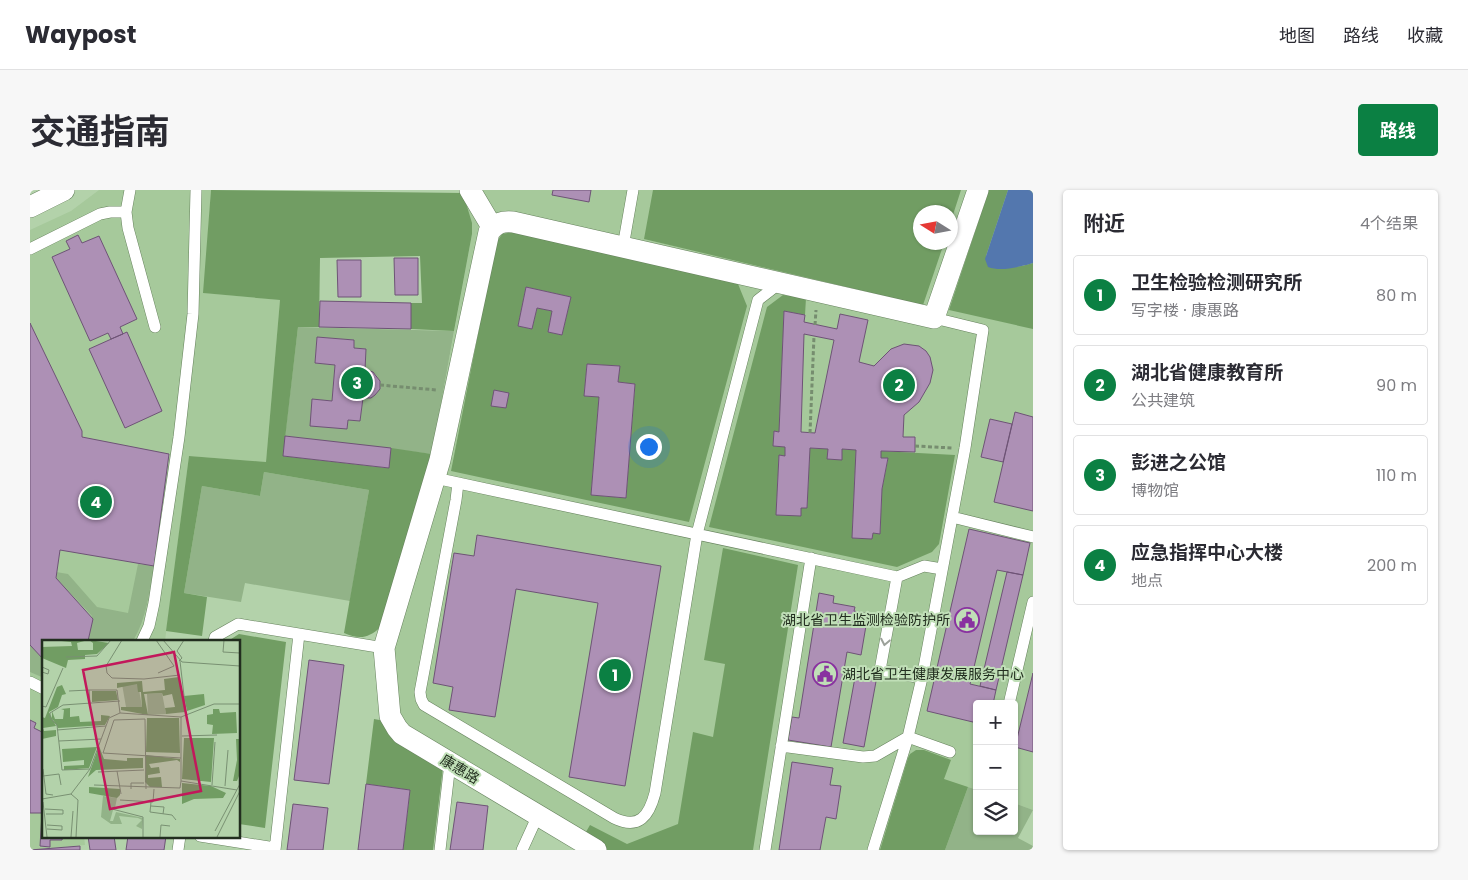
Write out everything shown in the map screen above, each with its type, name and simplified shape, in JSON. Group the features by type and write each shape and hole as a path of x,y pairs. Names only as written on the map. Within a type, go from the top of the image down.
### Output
{"street":[{"path":"30,207 64,190"},
{"path":"470,190 492,227"},
{"path":"384,648 436,478 487,238 492,227 500,222 513,222 934,318 978,190"},
{"name":"康惠路","path":"384,648 390,716 402,734 596,850"}],"lane":[{"path":"130,190 126,212 133,252 155,327"},
{"path":"142,640 149,626 154,603 179,437 192,314 196,190"},
{"path":"623,247 633,190"},
{"path":"30,249 100,214 126,212"},
{"path":"747,276 758,300"},
{"path":"458,483 420,692 424,705 622,822 636,823 643,818 652,804 698,534 758,300 780,283"},
{"path":"873,850 908,738 922,678 965,448 983,330 934,318"},
{"path":"436,478 897,576 924,566 942,569"},
{"path":"952,517 1033,537"},
{"path":"765,850 811,558"},
{"path":"897,576 880,670 922,678"},
{"path":"1010,700 1033,602"},
{"path":"214,640 215,637 238,624 384,648"},
{"path":"212,838 275,849 299,634"},
{"path":"30,682 42,687"},
{"path":"782,746 863,758 874,756 908,738 950,752"},
{"path":"440,850 450,763"},
{"path":"522,850 538,815"}],"path":[{"path":"810,433 814,336"},
{"path":"380,385 455,391"},
{"path":"915,446 965,448"}],"shaded area":[{"path":"99,190 211,190 204,293 280,300 266,462 189,456 165,640 42,640 42,838 84,838 85,845 30,850 30,230 71,211"},
{"path":"211,190 463,193 472,223 472,234 454,331 411,329 411,303 422,303 420,256 320,258 319,327 298,327 283,456 388,468 391,448 432,454 381,627 368,636 355,637 344,633 369,490 264,472 260,496 202,486 184,593 207,597 202,636 166,631 189,456 266,462 280,300 203,293"},
{"path":"462,190 1033,190 1033,810 1018,804 1018,700 973,700 973,789 968,787 945,850 579,850 385,721 377,671 432,454 472,234"},
{"path":"653,190 961,190 956,205 913,205 913,250 942,250 923,305 644,239"},
{"path":"989,190 1008,190 986,256 992,268 1022,266 1033,263 1033,329 949,310"},
{"path":"512,232 738,284 747,306 689,522 451,471 496,243 502,234","holes":["526,287 571,297 562,335 548,332 552,311 537,308 532,329 518,326","587,364 619,366 618,382 635,384 626,498 591,495 599,397 584,396"]},
{"path":"783,295 806,298 805,315 784,311 779,432 774,431 773,446 785,447 785,456 779,456 776,515 801,516 801,508 807,508 810,448 828,449 828,459 842,460 842,449 856,450 852,538 872,539 873,533 880,533 882,489 888,459 881,458 881,451 955,455 939,544 932,552 897,567 709,527 767,307"},
{"path":"298,327 454,331 432,454 285,436","holes":["317,337 354,340 354,348 366,349 365,370 373,372 377,376 380,385 377,393 369,398 363,398 360,421 348,420 347,429 312,399 332,401 335,365 315,363"]},
{"path":"264,472 369,490 350,601 245,583 241,602 184,593 202,486 260,496"},
{"path":"723,548 798,565 753,850 606,850 583,837 590,825 627,844 678,824 693,732 713,737 725,664 704,660"},
{"path":"138,564 154,566 144,614 134,640 88,640 92,616 57,579 56,572 68,574 97,607 128,613"},
{"path":"239,634 286,642 265,828 240,824 240,640 230,640"},
{"path":"30,645 42,658 42,677 30,672"},
{"path":"374,719 385,721 443,767 433,850 403,850 410,790 366,784"},
{"path":"916,750 924,750 951,760 944,779 968,787 945,850 880,850 908,758"},
{"path":"968,787 973,789 973,835 1018,835 1018,804 1033,810 1018,838 1033,846 1033,850 945,850"}],"water":[{"path":"1008,190 1033,190 1033,263 999,269 988,267 985,259"}],"building":[{"path":"553,190 591,190 589,202 552,195"},
{"path":"78,235 82,243 99,236 137,319 120,327 123,334 111,339 108,333 90,341 52,257 70,249 66,241"},
{"path":"394,258 418,258 418,295 395,295"},
{"path":"337,260 361,260 361,297 338,297"},
{"path":"526,287 571,297 562,335 548,332 552,311 537,308 532,329 518,326"},
{"path":"320,301 411,303 411,329 319,327"},
{"path":"784,311 805,315 804,322 837,329 840,314 868,320 859,362 874,366 891,349 904,344 919,346 930,357 933,370 930,383 919,402 904,415 903,437 915,437 915,452 881,451 881,458 888,458 882,489 880,534 873,533 872,539 852,538 856,450 842,449 842,460 827,459 828,449 810,448 807,508 801,508 801,516 776,515 779,455 785,456 785,447 773,446 774,431 779,432","holes":["804,334 834,340 815,433 801,432"]},
{"path":"30,323 82,431 82,437 169,454 154,566 60,550 56,578 93,619 88,640 42,640 42,658 30,645"},
{"path":"127,332 162,411 125,428 89,349"},
{"path":"317,337 354,340 354,348 366,349 365,370 373,372 380,381 380,389 375,395 371,398 363,398 360,421 348,420 347,429 310,426 312,399 332,401 335,365 315,363"},
{"path":"587,364 620,366 618,382 635,384 626,498 591,495 599,397 584,396"},
{"path":"494,390 509,393 506,408 491,406"},
{"path":"1015,412 1033,417 1033,511 994,502"},
{"path":"990,419 1012,424 1003,462 981,457"},
{"path":"285,436 391,448 389,468 283,456"},
{"path":"969,529 1030,543 1023,575 997,570 970,684 996,690 994,700 973,700 973,722 927,711"},
{"path":"477,535 661,566 625,786 569,777 598,603 516,589 495,717 449,710 453,687 433,683 454,553 474,556"},
{"path":"1007,572 1023,575 996,690 980,686"},
{"path":"819,593 834,596 833,603 855,607 854,611 868,614 861,655 847,652 831,747 788,740 792,717 799,718"},
{"path":"309,660 344,665 329,784 294,780"},
{"path":"856,672 877,676 864,747 843,743"},
{"path":"1033,673 1033,752 1018,748 1018,735"},
{"path":"30,720 36,723 34,728 42,732 42,813 30,813"},
{"path":"792,762 833,768 830,785 841,786 836,819 826,817 820,850 779,850"},
{"path":"366,784 410,790 403,850 358,850"},
{"path":"457,802 488,806 483,850 450,850"},
{"path":"293,804 328,808 323,850 287,850"},
{"path":"42,813 42,838 62,838 62,840 50,840 50,847 40,846"},
{"path":"88,838 114,838 116,850 90,850"},
{"path":"128,838 166,838 164,850 126,850"},
{"path":"80,846 80,850 30,850"}],"place":[{"name":"彭进之公馆","path":"357,383"},
{"name":"湖北省健康教育所","path":"899,385"},
{"name":"应急指挥中心大楼","path":"96,502"},
{"name":"湖北省卫生监测检验防护所","path":"967,620"},
{"name":"湖北省卫生健康发展服务中心","path":"825,674"},
{"name":"卫生检验检测研究所","path":"615,675"}]}
